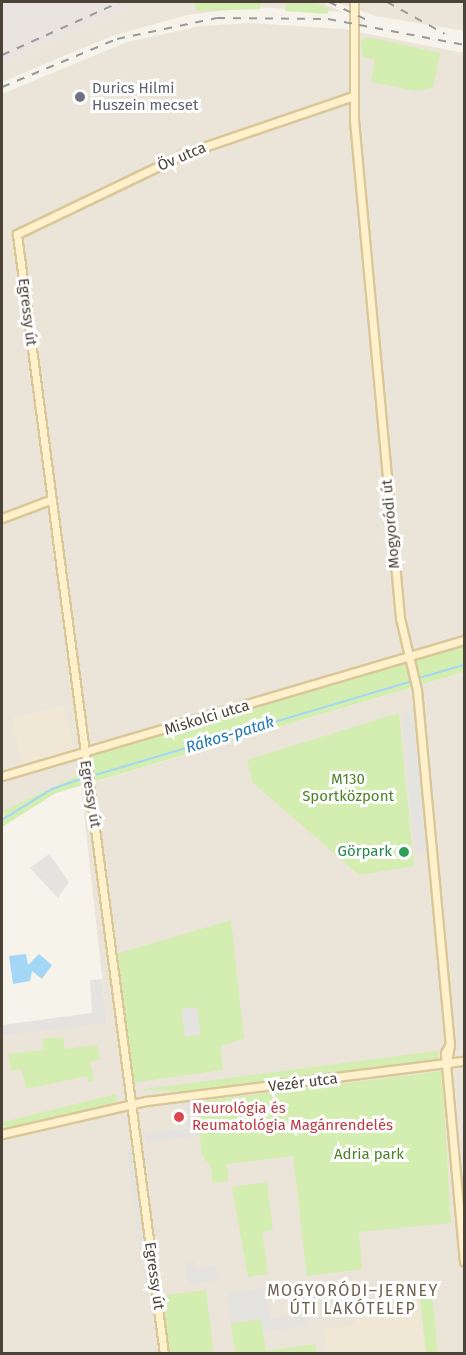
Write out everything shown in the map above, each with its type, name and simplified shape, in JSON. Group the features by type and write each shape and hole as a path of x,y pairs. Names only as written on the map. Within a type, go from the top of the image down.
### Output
{"street":[{"name":"Mogyoródi út","path":"354,2 353,96 400,618 415,669 417,685 450,1044 447,1064 465,1261"},
{"name":"Öv utca","path":"17,234 186,153 353,96"},
{"name":"Egressy út","path":"17,234 87,785 164,1353"},
{"path":"2,518 50,500"},
{"name":"Miskolci utca","path":"2,776 465,640"},
{"name":"Vezér utca","path":"2,1134 130,1104 465,1061"}],"shaded area":[{"path":"2,2 139,2 2,63"},
{"path":"139,2 322,2 342,12 252,7 187,15 112,36 2,82 2,63"},
{"path":"335,2 464,2 464,31 376,16"},
{"path":"252,23 343,29 464,53 464,646 89,755 89,765 75,777 2,814 2,94 127,42 200,26"},
{"path":"464,672 464,1353 2,1353 2,1036 107,1022 81,786"},
{"path":"417,699 431,851 415,852 402,717"},
{"path":"64,706 74,751 22,763 11,718"},
{"path":"49,854 69,882 58,898 30,868"},
{"path":"102,979 107,1023 2,1036 2,1025 92,1013 90,980"},
{"path":"197,1007 201,1035 185,1037 181,1009"},
{"path":"196,1102 200,1136 146,1142 145,1133 188,1128 186,1103"},
{"path":"133,1147 152,1282 145,1283 126,1148"},
{"path":"195,1260 196,1268 216,1265 218,1280 188,1285 185,1262"},
{"path":"266,1288 270,1318 305,1314 306,1326 263,1332 261,1319 231,1323 227,1293"},
{"path":"420,1297 425,1353 327,1353 324,1329 355,1325 353,1306"}],"green space":[{"path":"194,2 261,2 260,9 197,11"},
{"path":"286,2 313,2 329,9 327,14 285,11"},
{"path":"368,37 440,53 433,88 416,91 371,82 375,60 362,56 361,41"},
{"path":"464,643 464,672 56,793 2,827 5,810 75,777 76,770 89,765 89,756"},
{"name":"M130 Sportközpont","path":"399,713 414,866 359,875 253,783 247,760"},
{"path":"231,920 244,1038 221,1046 223,1070 130,1083 116,954"},
{"path":"63,1037 65,1049 97,1045 100,1059 90,1062 94,1080 88,1082 87,1076 26,1089 22,1069 11,1071 8,1054 43,1050 42,1039"},
{"path":"437,1051 439,1061 196,1092 138,1090"},
{"name":"Adria park","path":"442,1071 451,1223 359,1232 362,1269 307,1276 293,1156 227,1164 228,1181 213,1183 211,1167 202,1155 196,1102"},
{"path":"116,1094 118,1102 4,1130 2,1122"},
{"path":"267,1182 273,1230 262,1232 268,1274 248,1277 232,1187"},
{"path":"206,1290 214,1354 164,1354 157,1296"},
{"path":"432,1295 438,1353 426,1354 420,1296"},
{"path":"261,1319 266,1351 315,1344 316,1353 235,1353 231,1323"}],"water":[{"path":"26,954 28,965 39,954 52,965 42,979 32,971 30,981 13,984 9,956"}],"waterway":[{"name":"Rákos-patak","path":"416,679 464,665"},
{"name":"Rákos-patak","path":"92,776 412,681"},
{"name":"Rákos-patak","path":"2,820 52,789 84,778"}],"railway":[{"path":"2,55 120,2"},
{"path":"329,2 367,20"},
{"path":"387,2 445,34"},
{"path":"2,87 117,39 217,18 328,19 464,45"}],"place":[{"name":"Durics Hilmi Huszein mecset","path":"80,97"},
{"name":"Görpark","path":"404,852"},
{"name":"Neurológia és Reumatológia Magánrendelés","path":"179,1117"}],"district":[{"name":"MOGYORÓDI–JERNEY ÚTI LAKÓTELEP","path":"353,1300"}]}
